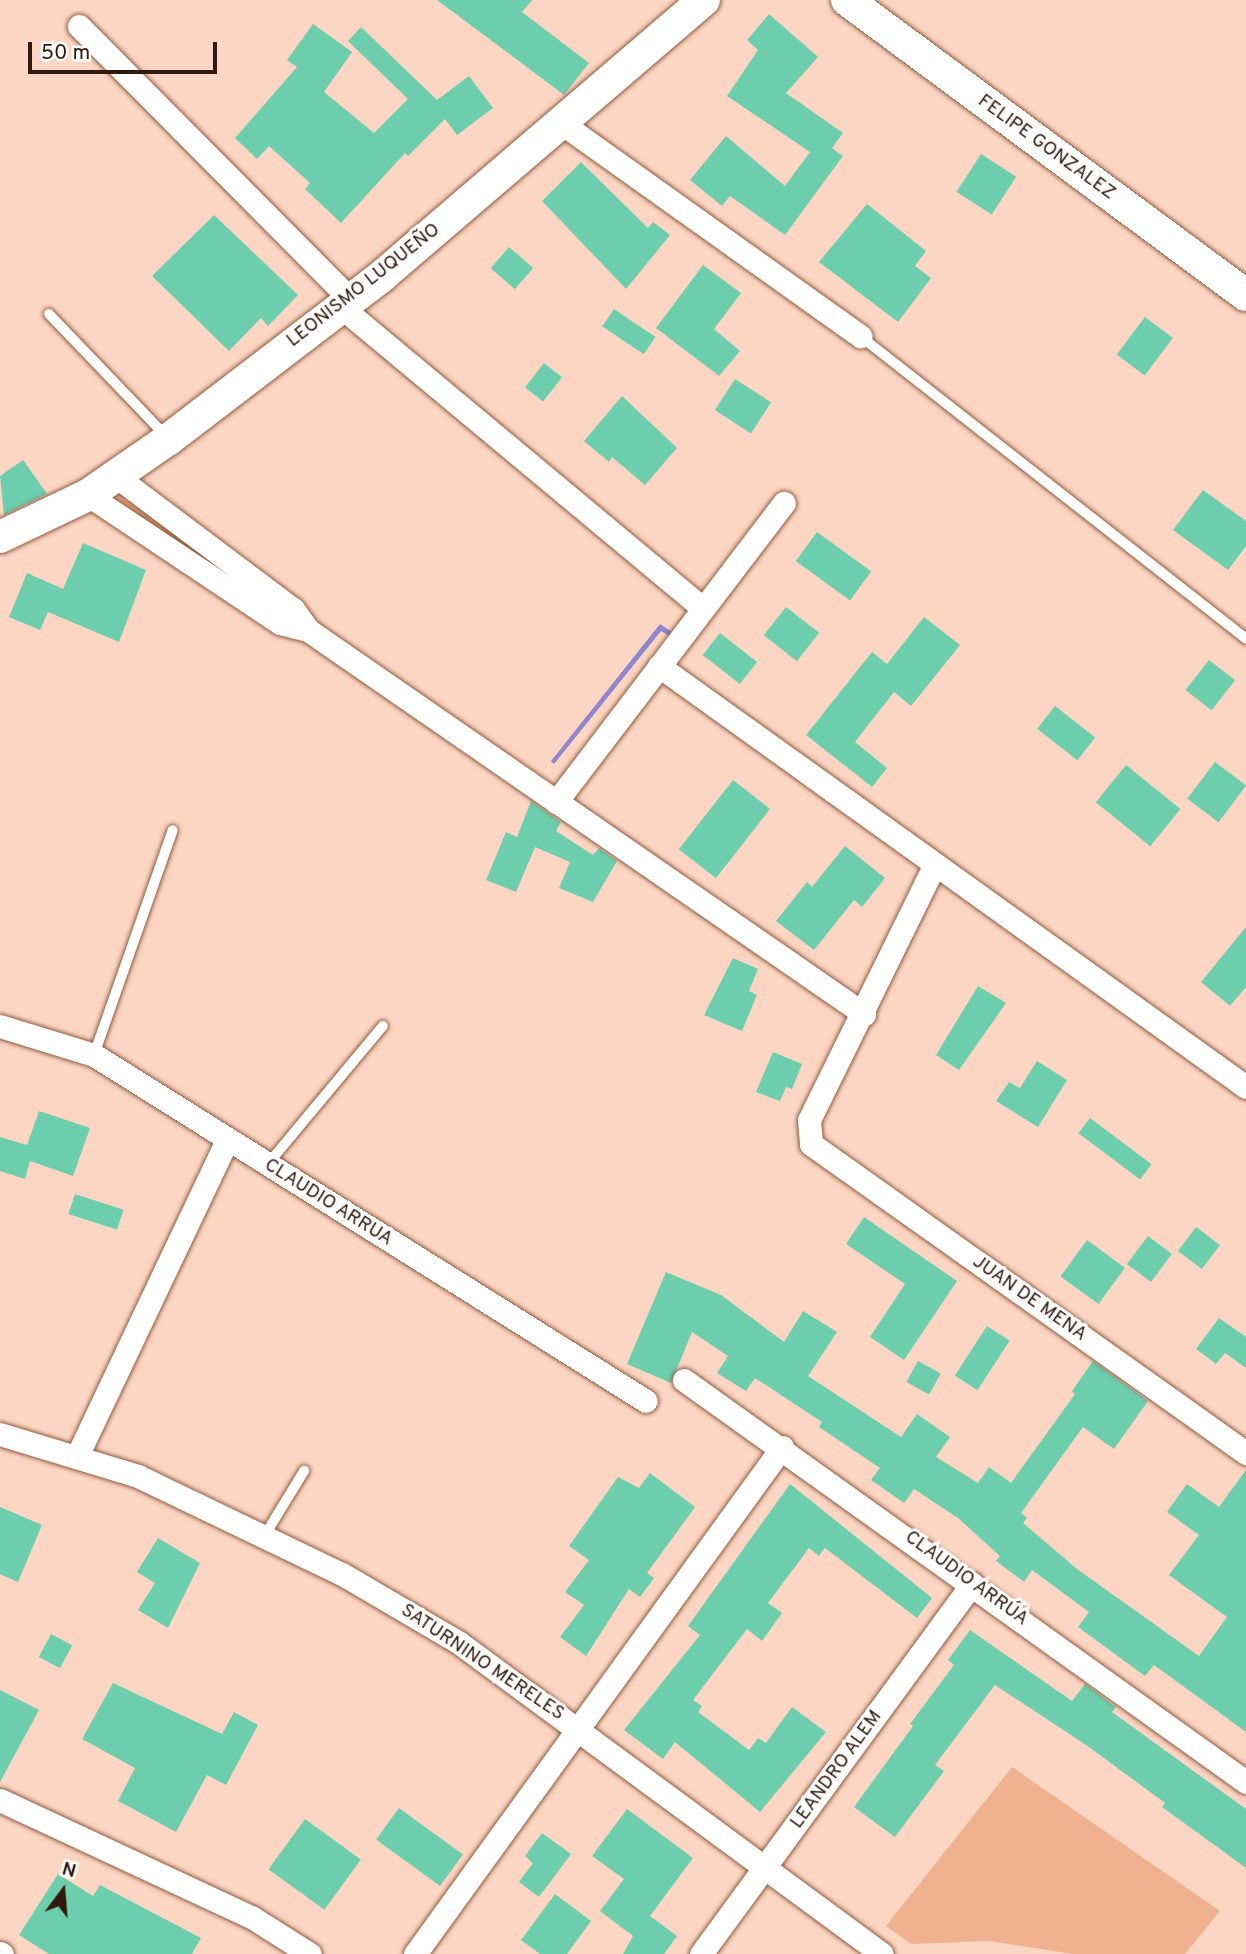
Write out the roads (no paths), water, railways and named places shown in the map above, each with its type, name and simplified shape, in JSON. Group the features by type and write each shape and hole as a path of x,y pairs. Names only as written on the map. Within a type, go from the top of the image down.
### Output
{"street":[{"name":"LEONISMO LUQUEÑO","path":"0,537 88,495 169,439 345,302 704,0"},
{"name":"FELIPE GONZALEZ","path":"847,0 1246,295"},
{"path":"79,26 345,302 703,608"},
{"path":"560,122 860,336"},
{"path":"117,477 293,609 308,631"},
{"path":"88,495 280,623 308,631 864,1014 935,864"},
{"path":"556,802 784,503"},
{"path":"659,666 1246,1087"},
{"name":"JUAN DE MENA","path":"864,1014 809,1120 811,1144 1246,1453"},
{"name":"CLAUDIO ARRUA","path":"0,1026 94,1055 646,1401"},
{"path":"78,1454 228,1140"},
{"name":"CLAUDIO ARRÚA","path":"684,1380 782,1447 1246,1782"},
{"name":"SATURNINO MERELES","path":"0,1434 78,1454 206,1506 263,1538 342,1574 458,1642 579,1728 764,1871 882,1954"},
{"path":"415,1954 782,1447"},
{"name":"LEANDRO ALEM","path":"701,1954 972,1584"},
{"path":"0,1800 253,1918 310,1954"}],"lane":[{"path":"49,314 169,439"},
{"path":"860,336 1246,639"},
{"path":"94,1055 173,830"},
{"path":"267,1165 383,1026"},
{"path":"263,1538 304,1471"}]}
